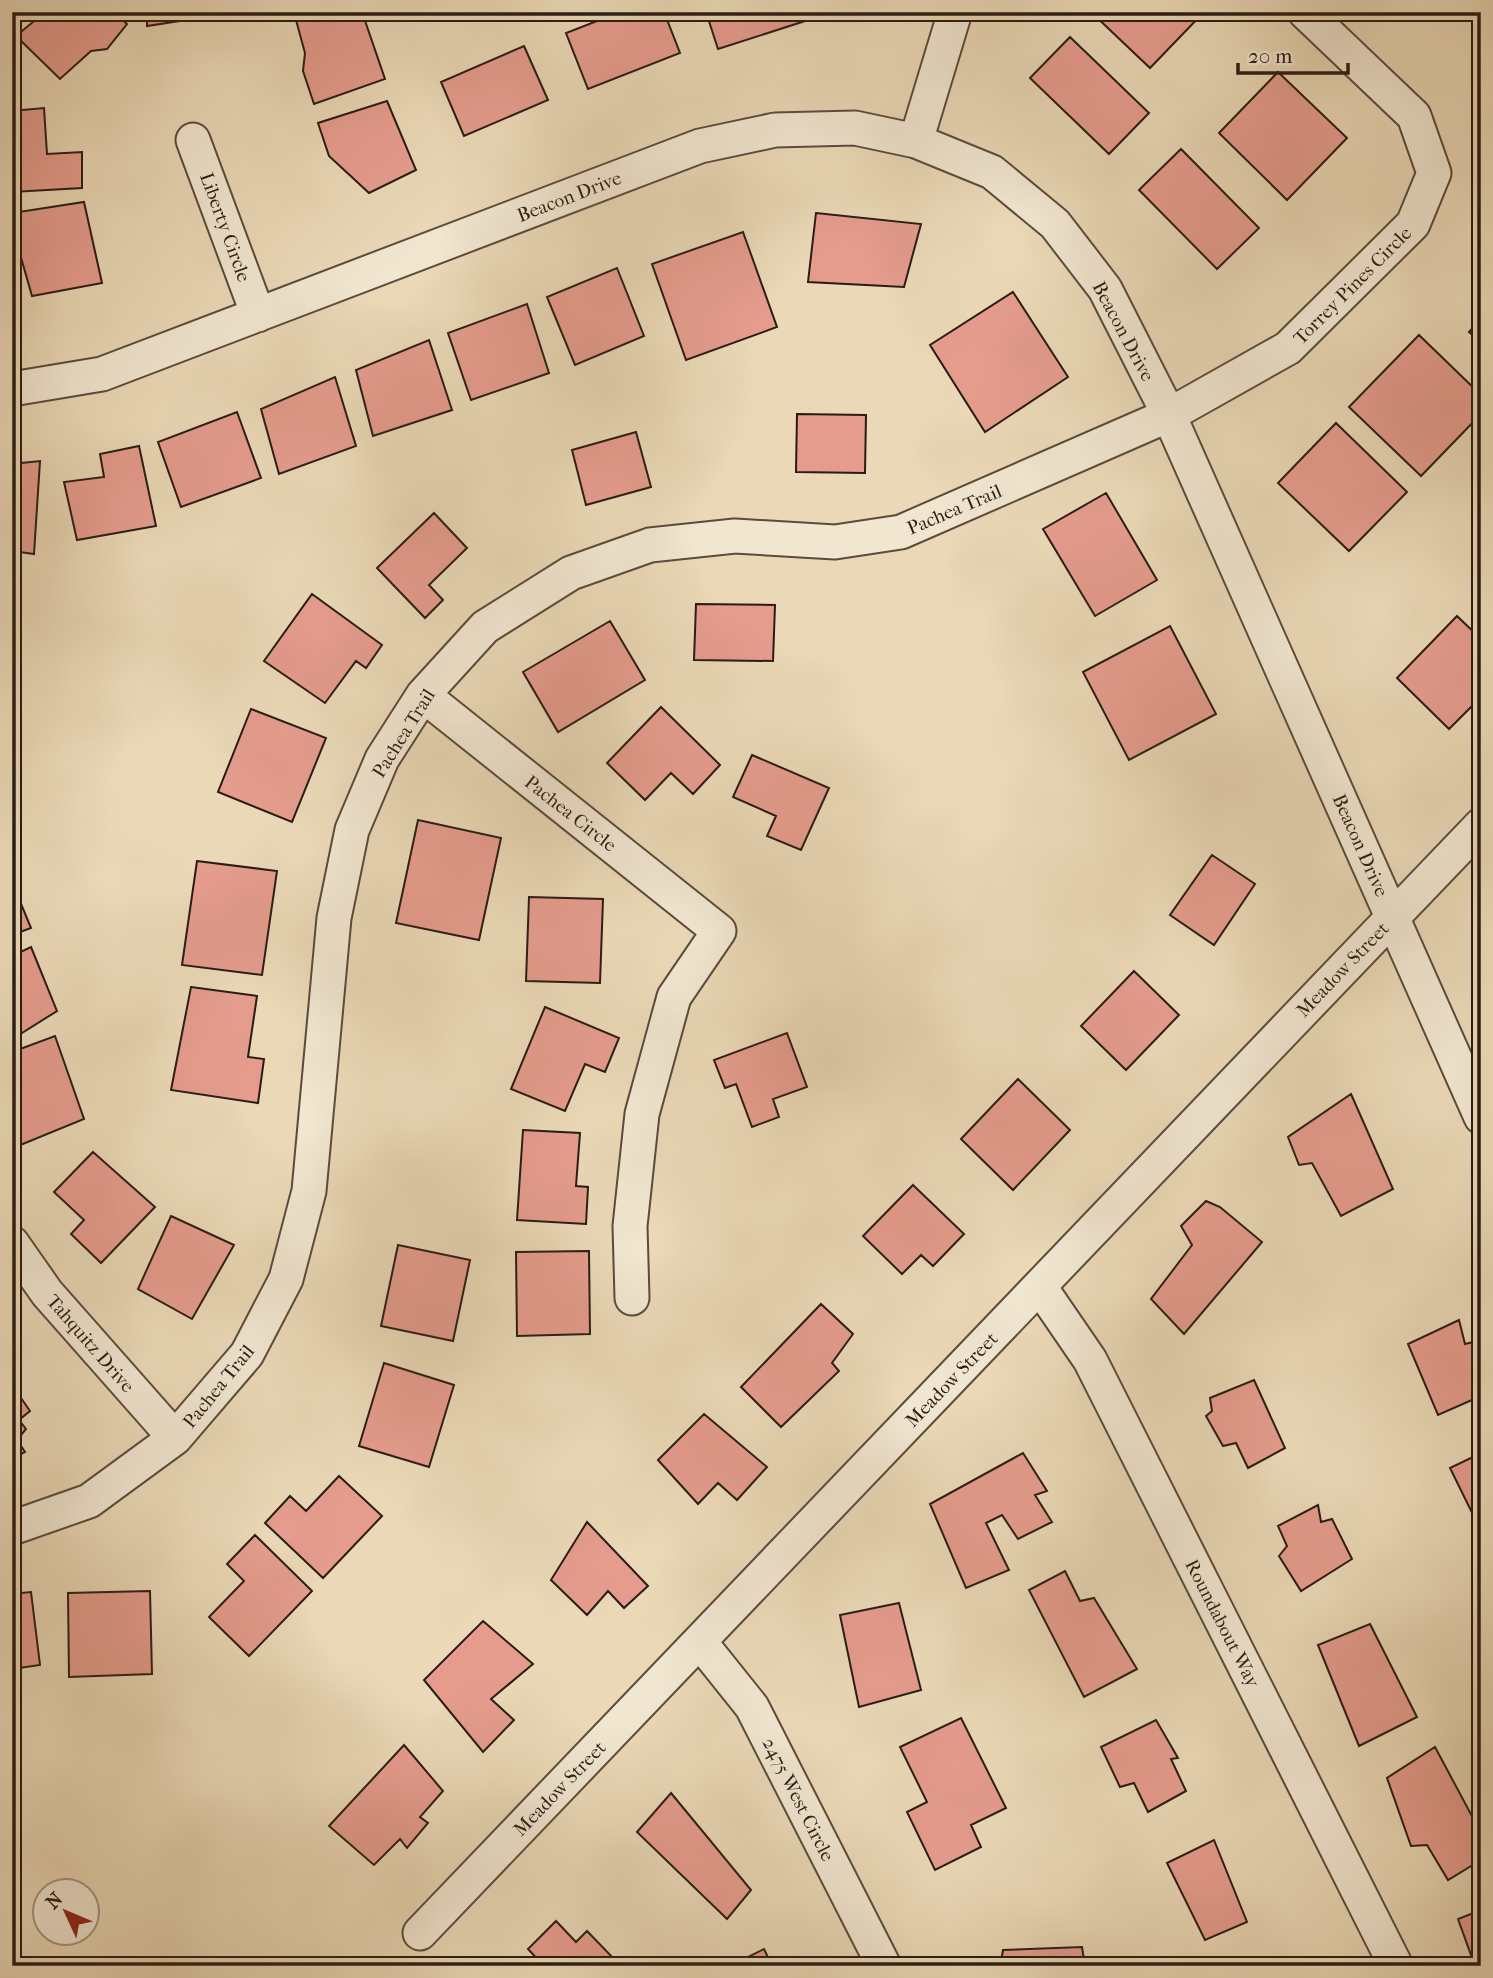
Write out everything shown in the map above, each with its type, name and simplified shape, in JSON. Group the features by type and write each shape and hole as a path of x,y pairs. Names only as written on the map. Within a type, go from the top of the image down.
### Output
{"street":[{"path":"916,141 955,12"},
{"name":"Torrey Pines Circle","path":"1169,415 1288,348 1413,224 1434,173 1414,116 1306,12"},
{"name":"Beacon Drive","path":"12,388 102,374 700,146 775,130 855,128 916,141 992,172 1055,223 1105,289 1169,415 1481,1117"},
{"name":"Liberty Circle","path":"193,139 258,315"},
{"name":"Pachea Trail","path":"12,1528 89,1501 175,1438 247,1354 286,1279 309,1191 334,918 352,830 382,759 422,695 485,627 571,573 650,545 735,536 835,542 901,532 1169,415"},
{"name":"Pachea Circle","path":"422,695 719,931 674,998 642,1114 630,1226 632,1298"},
{"name":"Meadow Street","path":"420,1933 1481,825"},
{"name":"Tahquitz Drive","path":"12,1243 47,1293 175,1438"},
{"name":"Roundabout Way","path":"1040,1287 1090,1360 1396,1966"},
{"name":"2475 West Circle","path":"699,1642 752,1707 884,1966"}],"building":[{"path":"45,12 115,12 127,24 107,49 91,51 60,79 16,36"},
{"path":"147,12 226,12 226,14 147,26"},
{"path":"319,12 362,12 385,79 314,104 303,71 305,53 296,20"},
{"path":"620,12 664,12 680,53 588,89 566,33"},
{"path":"706,12 802,12 805,21 718,49"},
{"path":"1091,12 1204,12 1150,68"},
{"path":"1070,37 1149,113 1109,154 1030,78"},
{"path":"524,46 548,100 464,136 441,82"},
{"path":"1278,72 1347,138 1287,200 1219,133"},
{"path":"387,101 416,170 369,193 329,156 318,123"},
{"path":"44,108 47,154 82,152 82,188 12,192 12,111"},
{"path":"1181,149 1259,228 1217,269 1139,190"},
{"path":"84,202 102,283 32,296 12,226 12,213"},
{"path":"816,213 921,224 904,287 808,282"},
{"path":"743,232 777,327 686,360 652,264"},
{"path":"617,268 644,336 575,365 547,297"},
{"path":"1013,292 1068,377 985,432 930,345"},
{"path":"527,304 549,373 471,400 448,333"},
{"path":"1481,319 1481,343 1469,332"},
{"path":"1419,335 1481,395 1481,414 1421,476 1349,407"},
{"path":"429,340 452,410 373,436 356,370"},
{"path":"335,377 356,446 279,474 261,409"},
{"path":"237,412 261,478 181,507 158,442"},
{"path":"797,414 866,415 865,473 796,472"},
{"path":"1336,423 1407,492 1349,551 1278,483"},
{"path":"636,432 651,487 586,505 572,450"},
{"path":"139,446 156,526 77,540 64,482 104,477 100,454"},
{"path":"40,461 34,554 12,551 12,464"},
{"path":"1106,493 1157,580 1095,616 1043,529"},
{"path":"434,513 467,548 429,585 443,600 425,618 377,568"},
{"path":"312,594 382,645 366,668 356,661 325,703 264,661"},
{"path":"696,604 775,605 773,661 694,660"},
{"path":"1457,616 1481,639 1481,697 1449,729 1397,678"},
{"path":"610,621 645,680 558,732 523,672"},
{"path":"1170,626 1216,714 1129,760 1083,672"},
{"path":"661,707 720,765 693,794 671,773 645,800 607,763"},
{"path":"251,709 326,738 292,822 218,792"},
{"path":"752,755 829,788 801,850 767,836 776,816 733,797"},
{"path":"418,820 501,838 479,940 396,923"},
{"path":"1212,855 1255,884 1214,945 1170,915"},
{"path":"197,861 277,871 262,975 182,965"},
{"path":"12,882 31,928 12,935"},
{"path":"529,897 603,899 600,983 526,981"},
{"path":"31,947 57,1011 22,1033 15,1025 12,1026 12,956"},
{"path":"1134,971 1179,1015 1126,1070 1081,1026"},
{"path":"191,987 257,996 248,1057 264,1059 258,1103 171,1090"},
{"path":"545,1007 619,1038 605,1072 585,1064 565,1111 511,1089"},
{"path":"787,1033 807,1087 773,1099 779,1117 752,1127 736,1084 725,1088 714,1060"},
{"path":"55,1036 84,1119 13,1148 12,1097 15,1095 12,1087 12,1052"},
{"path":"1018,1079 1070,1130 1013,1190 961,1139"},
{"path":"1351,1094 1393,1189 1341,1216 1312,1163 1299,1165 1288,1137"},
{"path":"523,1130 580,1133 576,1186 588,1187 586,1224 517,1220"},
{"path":"93,1152 155,1207 101,1263 71,1234 84,1220 54,1192"},
{"path":"913,1185 964,1234 933,1266 921,1255 902,1274 863,1236"},
{"path":"1206,1201 1220,1207 1262,1242 1184,1334 1151,1299 1192,1245 1181,1226"},
{"path":"171,1216 234,1245 192,1319 138,1289"},
{"path":"398,1245 470,1260 453,1341 381,1326"},
{"path":"589,1251 590,1334 517,1336 516,1252"},
{"path":"821,1304 853,1334 832,1363 839,1371 781,1427 741,1387"},
{"path":"1459,1320 1465,1344 1481,1340 1481,1396 1438,1415 1408,1344"},
{"path":"384,1363 454,1385 429,1467 359,1446"},
{"path":"1254,1380 1285,1448 1248,1468 1236,1443 1223,1446 1206,1416 1212,1411 1210,1398"},
{"path":"12,1385 30,1411 19,1420 26,1429 17,1440 25,1452 12,1459"},
{"path":"704,1414 767,1467 737,1500 718,1483 698,1504 658,1460"},
{"path":"1023,1453 1047,1491 1035,1495 1052,1522 1018,1539 1002,1515 986,1523 1009,1570 966,1588 930,1504"},
{"path":"1481,1453 1481,1531 1450,1468"},
{"path":"339,1476 382,1516 323,1578 265,1523 290,1496 306,1511"},
{"path":"1318,1505 1321,1522 1332,1519 1352,1559 1301,1591 1279,1556 1287,1546 1278,1526"},
{"path":"587,1522 648,1586 624,1608 608,1591 587,1615 551,1580"},
{"path":"255,1535 312,1591 249,1656 209,1617 244,1581 227,1564"},
{"path":"1065,1571 1080,1601 1094,1598 1137,1669 1084,1697 1029,1590"},
{"path":"150,1591 152,1674 69,1677 68,1593"},
{"path":"31,1592 40,1665 12,1669 12,1594"},
{"path":"899,1603 921,1690 859,1707 840,1615"},
{"path":"483,1621 533,1664 491,1699 514,1720 483,1752 424,1680"},
{"path":"1370,1624 1417,1717 1359,1746 1318,1645"},
{"path":"961,1718 1006,1808 971,1825 981,1847 935,1870 907,1812 927,1802 900,1747"},
{"path":"1156,1720 1178,1758 1171,1759 1186,1791 1148,1812 1134,1783 1120,1787 1101,1747"},
{"path":"404,1745 443,1791 420,1817 428,1823 407,1848 400,1839 374,1865 329,1826"},
{"path":"1435,1747 1481,1833 1481,1860 1448,1880 1427,1845 1411,1846 1387,1778"},
{"path":"671,1793 751,1890 727,1919 637,1832"},
{"path":"1214,1840 1247,1922 1205,1940 1167,1863"},
{"path":"1481,1910 1481,1966 1475,1966 1458,1919"},
{"path":"556,1921 576,1942 587,1931 618,1963 538,1966 541,1963 528,1949"},
{"path":"1082,1947 1085,1966 1000,1966 1003,1950"},
{"path":"764,1949 772,1966 730,1966"}]}
